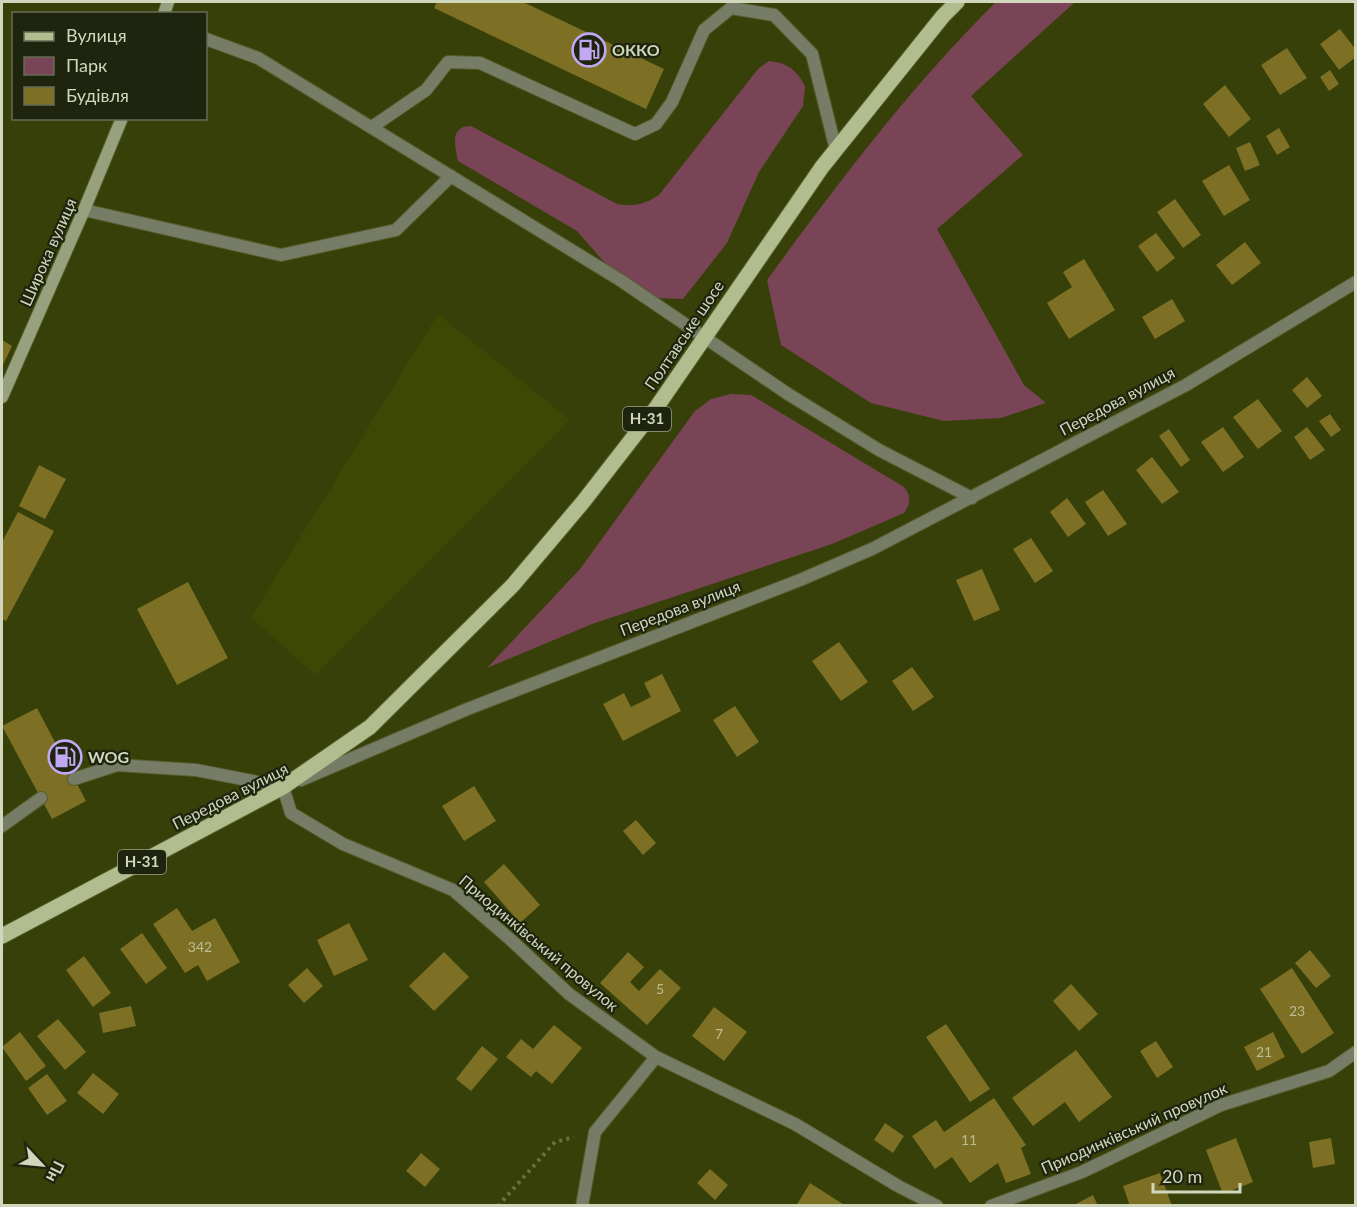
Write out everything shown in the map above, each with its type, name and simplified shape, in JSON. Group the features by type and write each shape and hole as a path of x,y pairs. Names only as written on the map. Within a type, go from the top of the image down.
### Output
{"main road":[{"name":"Полтавське шосе","path":"284,787 370,727 513,585 583,502 648,417 836,150 943,15 957,2"},
{"name":"Широка вулиця","path":"2,397 121,120"},
{"name":"Передова вулиця","path":"2,936 284,787"}],"street":[{"path":"372,128 426,90 448,62 480,63 636,134 656,124 672,102 704,30 731,8 774,15 812,54 836,150"},
{"path":"207,39 258,58 620,280 788,394 879,450 972,498"},
{"path":"84,210 281,255 396,230 452,176"},
{"name":"Передова вулиця","path":"284,787 465,710 800,580 872,549 1186,385 1356,282"},
{"path":"74,779 117,765 196,770 284,787"},
{"name":"Приодинківський провулок","path":"284,787 291,813 343,844 453,890 569,994 656,1057 795,1124 898,1186 937,1206"},
{"path":"2,826 41,798"},
{"name":"Приодинківський провулок","path":"991,1206 1082,1172 1221,1105 1329,1071 1356,1052"},
{"path":"582,1206 595,1132 656,1057"}],"path":[{"path":"498,1206 555,1142 595,1132"}],"shaded area":[{"path":"438,314 570,420 315,675 251,617"}],"green space":[{"path":"996,2 1075,2 971,96 1023,155 937,229 1024,385 1046,403 1001,418 944,421 871,403 781,345 767,280 821,207 905,101"},
{"path":"769,61 791,68 799,76 805,86 803,106 759,172 727,243 683,299 655,298 619,279 577,231 458,161 456,133 459,129 471,126 617,204 644,203 659,195 758,69"},
{"path":"731,394 751,395 904,487 909,496 909,503 904,513 832,544 592,624 487,668 580,569 695,411 711,399"}],"building":[{"path":"437,2 523,2 664,69 646,109 434,8"},
{"path":"1340,29 1356,50 1356,57 1339,70 1320,44"},
{"path":"1287,48 1307,78 1280,95 1261,65"},
{"path":"1330,70 1339,84 1329,91 1320,77"},
{"path":"1225,85 1251,119 1229,137 1203,104"},
{"path":"1279,128 1290,147 1277,155 1266,136"},
{"path":"1250,142 1260,165 1245,171 1236,148"},
{"path":"1229,165 1250,200 1224,216 1202,181"},
{"path":"1175,199 1201,235 1183,248 1157,212"},
{"path":"1156,233 1175,258 1157,272 1138,246"},
{"path":"1245,242 1261,263 1232,285 1216,265"},
{"path":"1084,259 1115,310 1069,339 1047,303 1072,287 1063,272"},
{"path":"1172,299 1185,321 1155,339 1142,317"},
{"path":"2,340 12,346 2,367"},
{"path":"1307,377 1322,396 1307,408 1292,390"},
{"path":"1258,399 1282,431 1258,449 1233,417"},
{"path":"1330,414 1341,430 1331,437 1319,421"},
{"path":"1223,427 1244,457 1223,472 1201,442"},
{"path":"1307,427 1325,450 1310,460 1294,437"},
{"path":"1169,429 1190,460 1181,467 1159,436"},
{"path":"1152,457 1179,492 1162,504 1136,470"},
{"path":"39,465 66,479 45,519 19,506"},
{"path":"1103,490 1127,524 1108,536 1085,502"},
{"path":"1067,498 1086,524 1068,537 1050,512"},
{"path":"18,512 54,531 6,621 2,619 2,542"},
{"path":"1031,538 1053,571 1035,583 1013,549"},
{"path":"982,569 1000,610 974,621 956,580"},
{"path":"188,582 228,658 177,685 137,609"},
{"path":"839,642 868,682 841,701 812,661"},
{"path":"912,667 934,697 913,711 892,681"},
{"path":"662,674 681,711 623,741 603,704 624,693 631,707 651,697 644,683"},
{"path":"735,706 759,742 737,757 713,720"},
{"path":"37,708 86,801 52,819 2,726"},
{"path":"474,786 496,821 464,841 442,806"},
{"path":"636,820 656,843 643,855 623,831"},
{"path":"504,864 540,905 520,923 484,882"},
{"path":"177,908 192,931 215,918 240,962 207,981 198,965 185,973 153,924"},
{"path":"349,923 368,960 334,976 317,940"},
{"path":"142,933 167,968 146,984 120,949"},
{"path":"1310,950 1331,976 1316,988 1295,963"},
{"path":"444,952 469,977 434,1011 409,986"},
{"path":"628,952 644,967 630,982 639,991 660,969 681,988 647,1025 600,983"},
{"path":"84,956 111,993 93,1007 66,970"},
{"path":"307,968 323,986 304,1003 288,985"},
{"path":"1292,968 1334,1033 1302,1054 1260,989"},
{"path":"1071,984 1098,1014 1079,1031 1053,1001"},
{"path":"131,1006 136,1026 103,1033 99,1013"},
{"path":"714,1007 747,1032 724,1061 692,1036"},
{"path":"58,1019 86,1052 65,1070 37,1036"},
{"path":"946,1024 990,1089 970,1102 926,1037"},
{"path":"554,1025 582,1048 552,1084 536,1071 531,1077 506,1057 521,1039 533,1049"},
{"path":"20,1032 46,1066 26,1081 2,1047"},
{"path":"1273,1032 1285,1057 1257,1071 1244,1047"},
{"path":"1156,1041 1173,1067 1157,1078 1140,1051"},
{"path":"482,1046 498,1059 471,1091 456,1079"},
{"path":"1076,1050 1112,1097 1079,1122 1065,1102 1033,1126 1012,1098"},
{"path":"93,1073 119,1094 103,1114 77,1093"},
{"path":"47,1074 67,1101 47,1115 28,1088"},
{"path":"994,1098 1026,1145 1021,1148 1031,1174 1006,1183 998,1163 970,1183 952,1157 935,1169 912,1136 936,1120 944,1132"},
{"path":"885,1123 904,1136 893,1153 874,1140"},
{"path":"1236,1138 1253,1182 1223,1194 1206,1150"},
{"path":"1331,1138 1335,1164 1313,1168 1309,1142"},
{"path":"421,1153 440,1169 425,1187 406,1171"},
{"path":"710,1169 728,1185 715,1200 697,1183"},
{"path":"1160,1173 1172,1206 1130,1206 1123,1186"},
{"path":"810,1183 846,1206 796,1206"},
{"path":"1093,1195 1098,1206 1072,1206"}],"place":[{"name":"ОККО","path":"589,50"},
{"name":"WOG","path":"65,757"}]}
